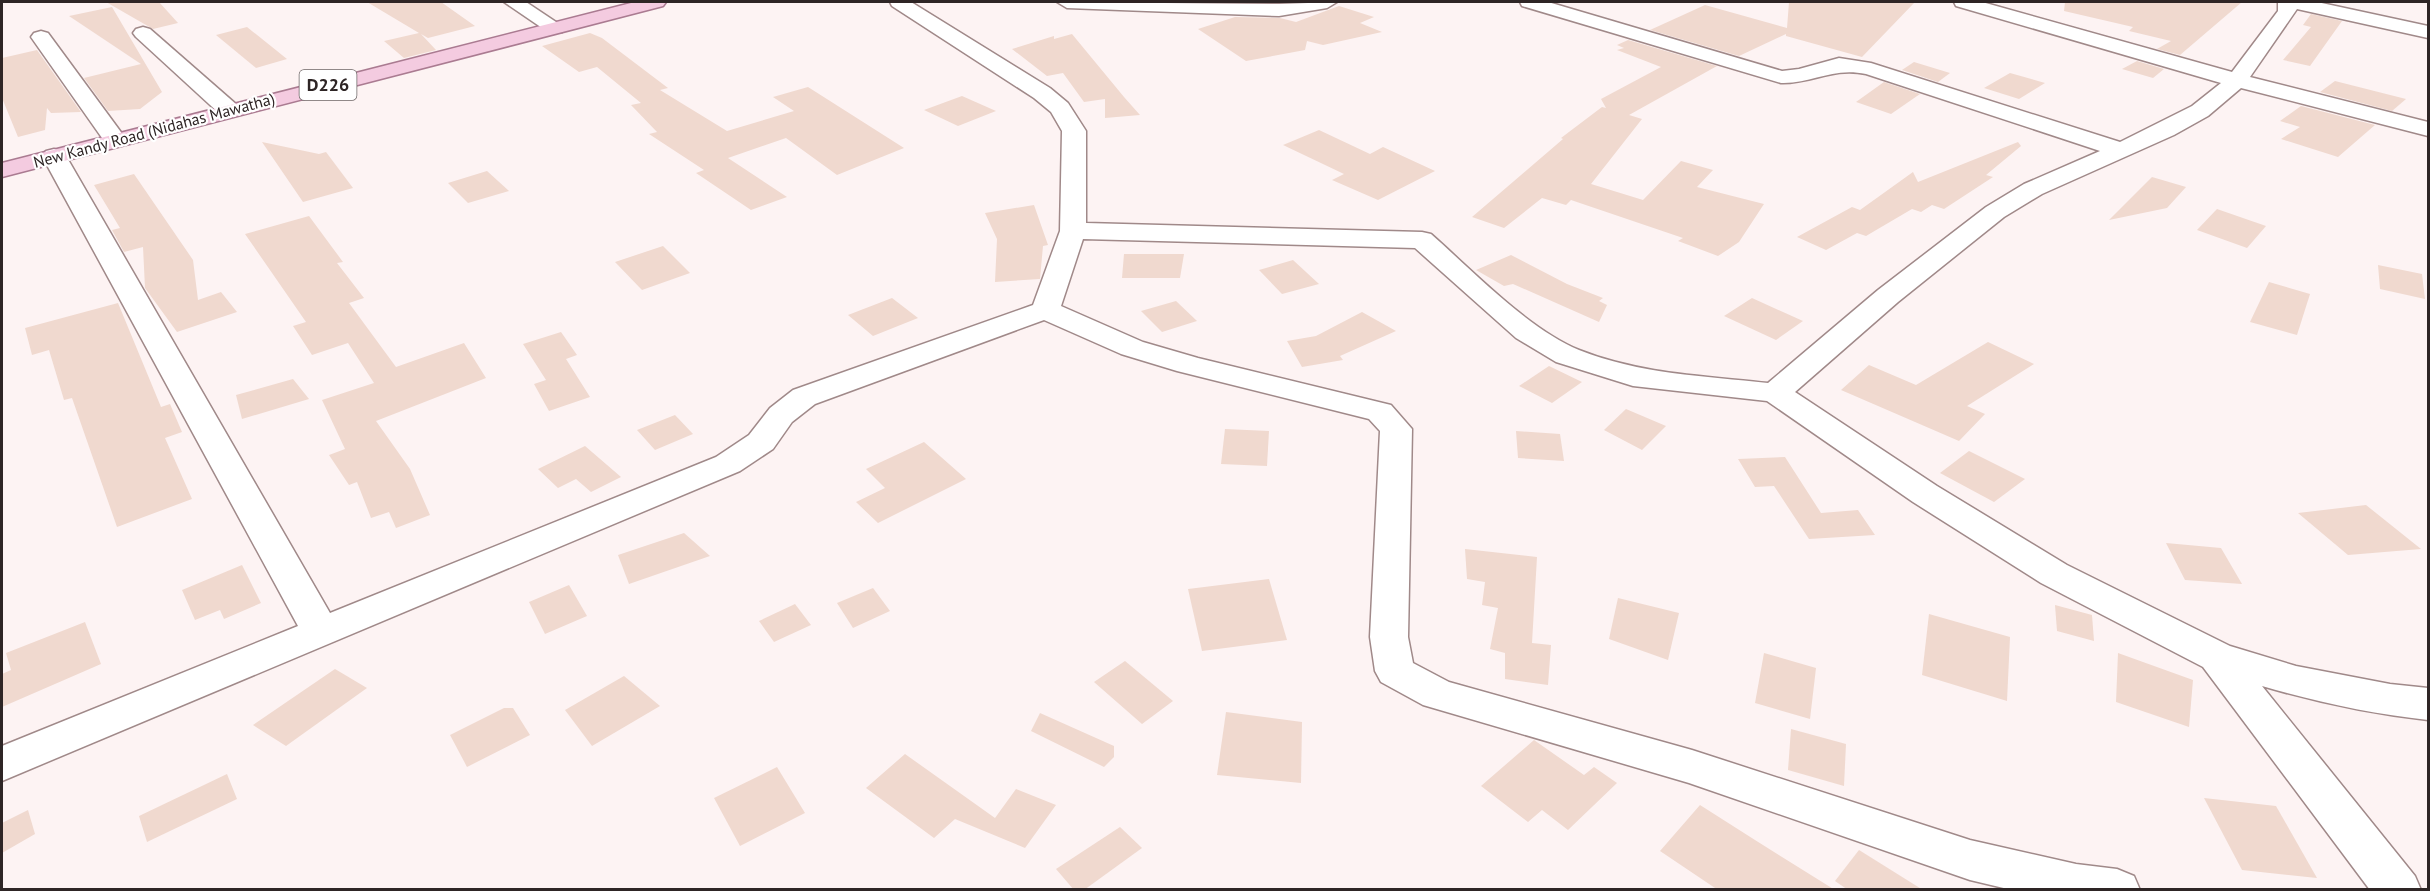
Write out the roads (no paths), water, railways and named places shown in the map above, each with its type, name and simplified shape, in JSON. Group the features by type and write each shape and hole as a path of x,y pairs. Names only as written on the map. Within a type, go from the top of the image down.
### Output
{"main road":[{"name":"New Kandy Road (Nidahas Mawatha)","path":"2,170 656,2"}],"street":[{"path":"514,2 555,28"},
{"path":"899,2 1042,93 1060,108 1074,131 1073,231 1045,310"},
{"path":"1067,2 1278,10 1327,2"},
{"path":"1529,2 1781,77 1807,76 1830,66 1850,64 1871,69 2119,149"},
{"path":"1966,2 2085,39 2428,129"},
{"path":"1775,393 1888,296 1995,212 2033,189 2166,130 2200,111 2237,80 2288,11 2287,2"},
{"path":"2293,2 2428,32"},
{"path":"143,33 229,110"},
{"path":"41,37 115,140"},
{"path":"54,156 321,632"},
{"path":"1073,231 1422,240 1526,332 1568,356 1633,377 1775,393 1925,494 2054,574 2217,657 2295,681 2390,700 2428,704"},
{"path":"2,764 728,464 761,442 781,415 804,397 1045,310 1132,348 1188,365 1380,412 1396,429 1389,637 1395,671 1437,694 1692,767 1970,860 2076,884 2117,890"},
{"path":"2217,657 2398,890"}]}
